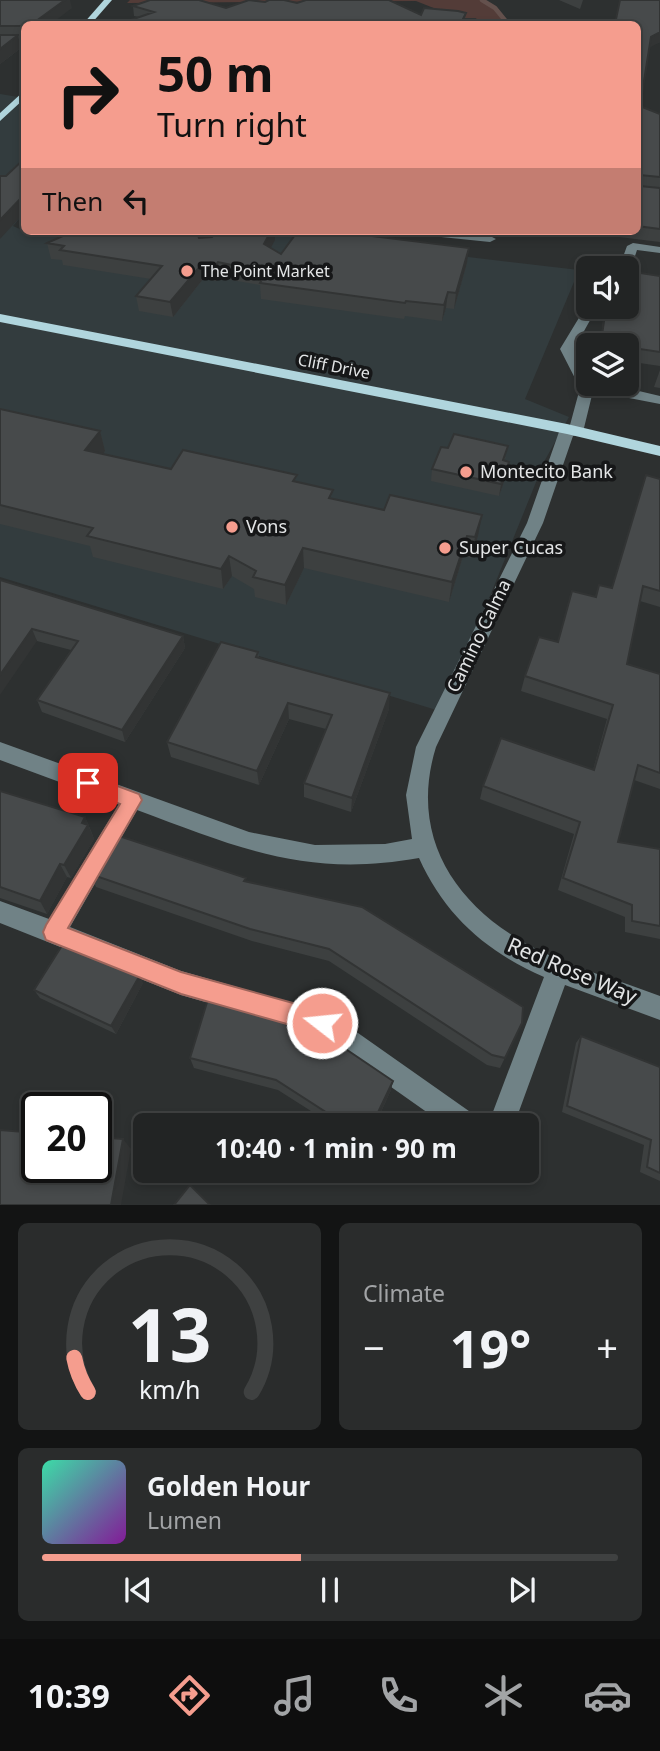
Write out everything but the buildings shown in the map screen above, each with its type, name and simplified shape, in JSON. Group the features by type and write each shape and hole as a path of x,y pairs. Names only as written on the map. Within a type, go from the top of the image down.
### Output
{"main road":[{"path":"90,21 108,0"},
{"path":"0,118 21,97"},
{"name":"Cliff Drive","path":"0,318 571,430 660,451"}],"street":[{"path":"0,43 21,43"},
{"path":"451,235 490,239"},
{"path":"629,256 633,246 660,250"},
{"path":"576,334 567,349 576,367"},
{"path":"639,395 660,400"},
{"name":"Camino Calma","path":"424,847 418,824 416,793 421,764 451,693 535,524 584,396"},
{"path":"0,751 249,842 315,855 385,854 424,847"},
{"path":"54,932 132,800"},
{"name":"Red Rose Way","path":"424,847 447,889 462,908 491,934 525,956 660,1008"},
{"path":"0,912 181,983 322,1023 450,1113"},
{"path":"505,1113 559,969"}],"shaded area":[{"path":"130,0 482,0 495,8 506,21 466,21 416,1 127,3"},
{"path":"0,94 21,98 21,217 13,226 21,230 21,235 50,235 254,267 272,235 282,235 576,270 576,277 525,399 569,417 545,460 443,712 0,577"}],"waterway":[{"path":"482,0 495,8 506,21"}],"place":[{"name":"The Point Market","path":"187,271"},
{"name":"Montecito Bank","path":"466,472"},
{"name":"Vons","path":"232,527"},
{"name":"Super Cucas","path":"445,548"}],"route":[{"path":"88,783 132,800 54,932 181,983 322,1023"}]}
